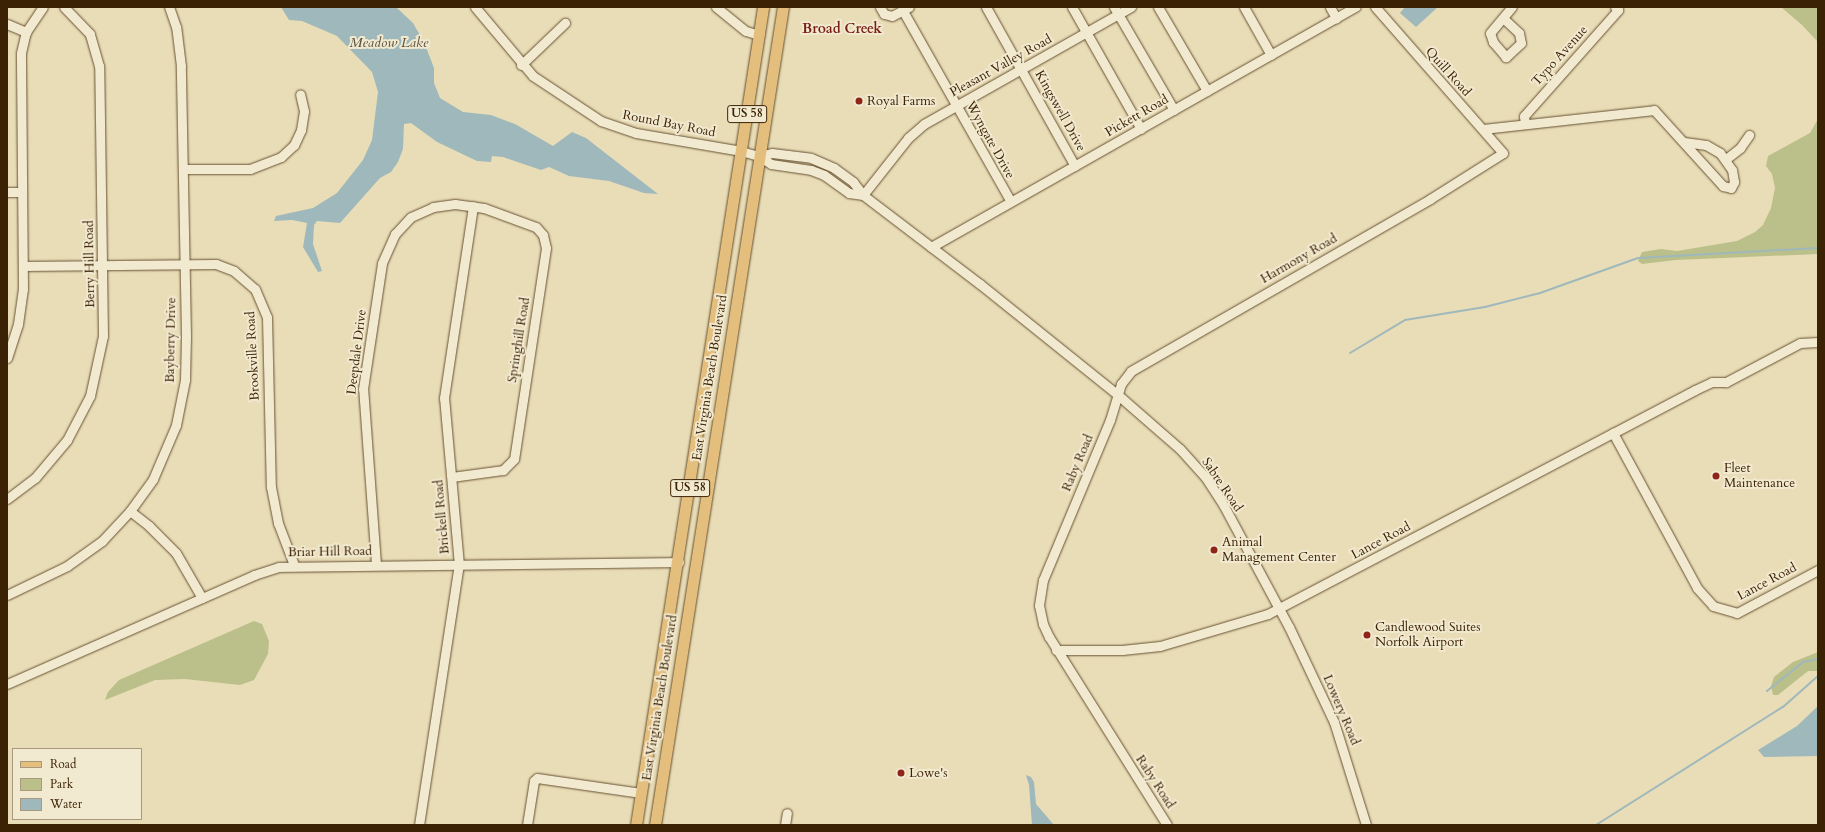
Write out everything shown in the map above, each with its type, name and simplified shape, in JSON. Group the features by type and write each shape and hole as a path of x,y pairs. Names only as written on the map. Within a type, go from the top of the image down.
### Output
{"main road":[{"name":"East Virginia Beach Boulevard","path":"636,825 679,562 764,7"},
{"name":"East Virginia Beach Boulevard","path":"655,825 783,7"}],"street":[{"path":"7,358 22,307 21,54 26,32 43,7"},
{"name":"Berry Hill Road","path":"7,499 35,478 61,449 90,396 103,336 100,66 90,34 64,7"},
{"name":"Bayberry Drive","path":"7,595 48,576 85,554 102,541 130,511 161,464 182,401 187,358 181,66 176,27 169,7"},
{"name":"Round Bay Road","path":"475,7 521,65 544,85 573,104 618,128 654,137 742,151 759,156"},
{"path":"716,7 746,31 759,35"},
{"name":"Wyngate Drive","path":"880,7 888,16 906,9 956,106 1011,202"},
{"name":"Kingswell Drive","path":"986,7 1075,166"},
{"path":"1072,7 1141,129"},
{"name":"Pleasant Valley Road","path":"863,195 917,129 1086,33 1116,11 1131,7"},
{"path":"1158,7 1207,91"},
{"path":"1244,7 1271,55"},
{"path":"1330,7 1336,18"},
{"name":"Pickett Road","path":"931,247 1356,7"},
{"name":"Quill Road","path":"1375,7 1483,128 1503,153"},
{"path":"1503,18 1512,7"},
{"name":"Typo Avenue","path":"1525,124 1524,116 1618,10 1615,7"},
{"path":"1116,11 1174,110"},
{"path":"521,65 564,23"},
{"path":"7,24 26,32"},
{"path":"183,170 250,169 281,157 294,145 301,130 304,111 300,94"},
{"path":"1483,128 1603,114 1654,110 1723,186 1729,189 1734,182 1726,159 1713,148 1684,142"},
{"path":"1726,159 1740,148 1749,135"},
{"name":"Harmony Road","path":"1118,395 1125,377 1141,364 1430,199 1503,153"},
{"path":"759,156 771,164 812,170 824,175 849,193 863,195 1118,395"},
{"path":"7,192 22,192"},
{"name":"Deepdale Drive","path":"376,564 363,389 382,262 394,234 411,217 443,204 473,206"},
{"name":"Springhill Road","path":"452,477 503,470 514,458 546,248 543,235 536,227 473,206"},
{"name":"Brickell Road","path":"419,825 459,565 452,477 444,420 446,375 473,206"},
{"name":"Brookville Road","path":"23,266 184,263 216,264 234,270 255,289 265,308 271,487 278,523 294,565"},
{"name":"Lance Road","path":"1056,650 1122,650 1160,646 1279,610 1694,390 1712,382 1726,382 1800,343 1818,342"},
{"name":"Sabre Road","path":"1118,395 1160,429 1206,478 1279,610"},
{"name":"Raby Road","path":"1118,395 1110,420 1042,586 1040,615 1056,650 1167,825"},
{"name":"Lance Road","path":"1613,433 1697,588 1713,606 1737,613 1818,570"},
{"path":"130,511 149,526 176,553 202,598"},
{"name":"Briar Hill Road","path":"7,684 266,570 294,565 459,565 679,562"},
{"name":"Lowery Road","path":"1279,610 1334,722 1366,825"},
{"path":"526,825 534,780 537,778 641,793"},
{"path":"785,825 787,813"}],"green space":[{"path":"1781,7 1818,7 1818,42 1802,25"},
{"path":"1818,119 1818,254 1676,260 1642,264 1638,261 1642,252 1661,249 1677,251 1737,241 1755,232 1763,225 1771,208 1775,188 1772,174 1766,166 1768,156 1810,133"},
{"path":"254,621 262,624 269,641 268,654 254,680 240,685 185,679 155,680 105,700 108,692 119,680"},
{"path":"1818,652 1818,671 1808,671 1778,695 1773,695 1771,686 1774,677 1793,662"}],"water":[{"name":"Meadow Lake","path":"281,7 396,7 413,23 424,42 434,68 434,83 440,98 463,112 491,115 515,124 553,146 572,132 586,138 658,194 644,193 609,181 569,176 549,167 541,170 503,157 492,156 491,162 477,161 437,142 411,123 404,124 403,149 398,162 391,172 380,178 340,223 317,221 314,225 313,244 322,271 318,272 303,247 307,223 292,220 274,221 276,216 313,208 337,193 363,160 372,140 378,92 372,72 337,36 302,21 289,20"},
{"path":"1405,7 1438,7 1416,27 1400,13"},
{"path":"1818,706 1818,756 1764,757 1758,750 1797,726"},
{"path":"1026,775 1031,777 1034,782 1036,804 1054,825 1032,825 1029,785"}],"waterway":[{"path":"1350,353 1405,320 1485,307 1540,293 1638,258 1818,248"},
{"path":"1767,691 1803,662 1818,659"},
{"path":"1596,825 1783,707 1818,676"}],"place":[{"name":"Royal Farms","path":"859,101"},
{"name":"Fleet Maintenance","path":"1716,476"},
{"name":"Animal Management Center","path":"1214,550"},
{"name":"Candlewood Suites Norfolk Airport","path":"1367,635"},
{"name":"Lowe's","path":"901,773"}],"district":[{"name":"Broad Creek","path":"842,29"}]}
